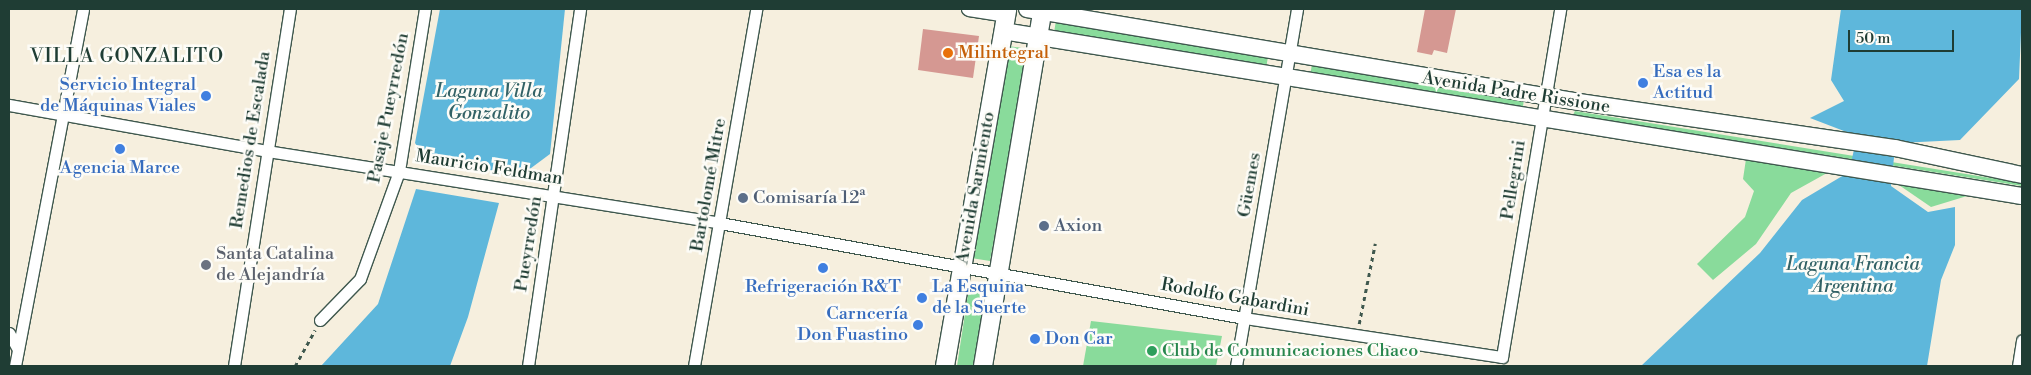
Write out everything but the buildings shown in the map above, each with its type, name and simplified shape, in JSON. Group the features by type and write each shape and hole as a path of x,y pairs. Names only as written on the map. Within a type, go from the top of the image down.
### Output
{"main road":[{"name":"Avenida Padre Rissione","path":"1038,10 1289,55 1546,96 1895,148 2022,175"},
{"name":"Avenida Sarmiento","path":"982,366 1039,35 1038,10"},
{"name":"Avenida Padre Rissione","path":"1005,18 1039,35 1542,118 1849,166 2022,196"},
{"name":"Avenida Sarmiento","path":"945,366 1005,18"}],"street":[{"path":"15,366 65,113 83,9"},
{"name":"Remedios de Escalada","path":"234,366 290,9"},
{"name":"Pasaje Pueyrredón","path":"320,320 360,279 399,171 425,9"},
{"name":"Pueyrredón","path":"528,366 580,9"},
{"name":"Bartolomé Mitre","path":"694,366 756,9"},
{"path":"969,9 1005,18"},
{"name":"Güemes","path":"1236,366 1297,9"},
{"name":"Pellegrini","path":"1502,357 1560,9"},
{"name":"Mauricio Feldman","path":"9,105 65,113 267,151 720,223 963,266"},
{"name":"Rodolfo Gabardini","path":"963,266 1244,318 1502,357"},
{"path":"9,334 18,350"},
{"path":"2018,366 2022,340"}],"path":[{"path":"1357,335 1375,244"},
{"path":"295,366 320,320"}],"green space":[{"path":"1056,21 1268,57 1266,68 1054,32"},
{"path":"1009,46 1028,49 990,261 971,258"},
{"path":"1312,64 1524,100 1522,112 1310,76"},
{"path":"1575,111 2022,183 2022,186 1573,115"},
{"path":"1746,159 1827,173 1791,193 1756,244 1713,280 1697,264 1745,217 1754,191 1743,179"},
{"path":"1896,183 1967,196 1931,207"},
{"path":"973,290 984,291 987,297 976,366 957,366 968,294"},
{"name":"Club de Comunicaciones Chaco","path":"1091,321 1222,336 1216,366 1083,366"}],"water":[{"name":"Laguna Villa Gonzalito","path":"440,9 565,9 550,154 519,177 425,158 415,143"},
{"name":"Laguna Francia Argentina","path":"1841,9 2022,9 2019,79 1960,140 1899,143 1895,148 1891,186 1928,212 1955,207 1955,245 1941,280 1927,366 1641,366 1760,253 1802,200 1849,172 1857,136 1810,118 1844,101 1831,80"},
{"path":"416,189 499,203 468,317 450,366 321,366 378,304"}],"place":[{"name":"Milintegral","path":"948,53"},
{"name":"Esa es la Actitud","path":"1643,83"},
{"name":"Servicio Integral de Máquinas Viales","path":"206,96"},
{"name":"Agencia Marce","path":"120,149"},
{"name":"Comisaría 12ª","path":"743,198"},
{"name":"Axion","path":"1044,226"},
{"name":"Santa Catalina de Alejandría","path":"206,265"},
{"name":"Refrigeración R&T","path":"823,268"},
{"name":"La Esquina de la Suerte","path":"922,298"},
{"name":"Carncería Don Fuastino","path":"918,325"},
{"name":"Don Car","path":"1035,339"},
{"name":"Club de Comunicaciones Chaco","path":"1152,351"}],"district":[{"name":"VILLA GONZALITO","path":"127,57"}]}
